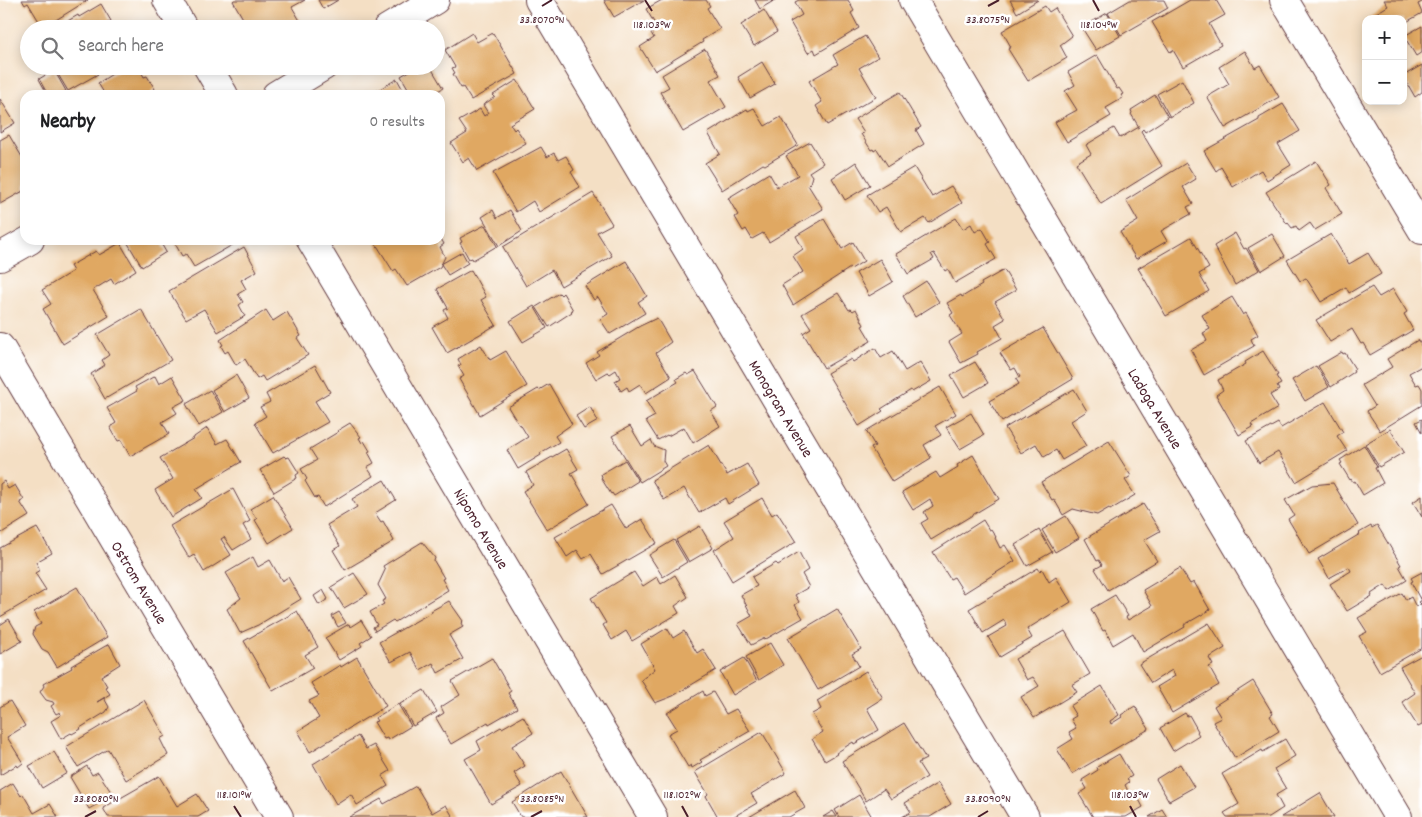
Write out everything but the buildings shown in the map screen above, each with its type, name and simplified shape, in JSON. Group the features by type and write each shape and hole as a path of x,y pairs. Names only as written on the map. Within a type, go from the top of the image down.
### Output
{"street":[{"path":"167,0 179,20"},
{"path":"402,20 435,0"},
{"name":"Monogram Avenue","path":"540,0 1025,817"},
{"name":"Ladoga Avenue","path":"913,0 1398,817"},
{"path":"1284,0 1422,230"},
{"path":"212,75 221,90"},
{"path":"284,90 309,75"},
{"path":"0,257 21,245"},
{"name":"Nipomo Avenue","path":"314,245 653,817"},
{"name":"Ostrom Avenue","path":"0,347 279,817"}]}
